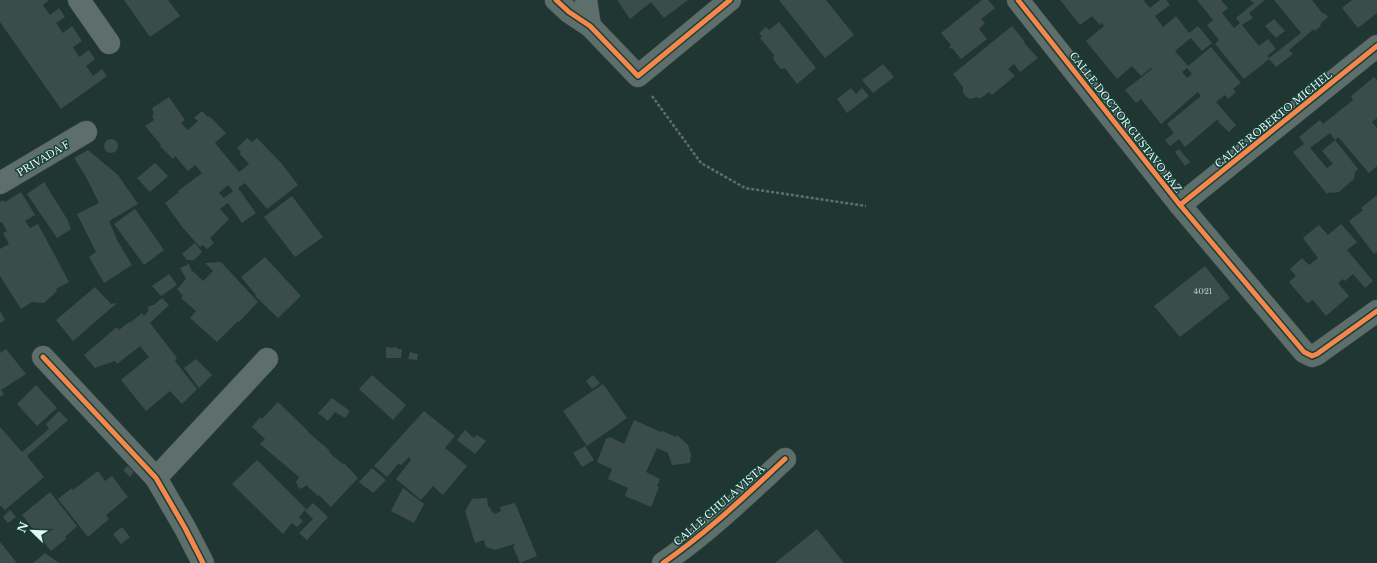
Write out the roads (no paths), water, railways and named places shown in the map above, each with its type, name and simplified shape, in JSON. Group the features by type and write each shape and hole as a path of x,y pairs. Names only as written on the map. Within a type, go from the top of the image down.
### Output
{"street":[{"path":"79,0 109,43"},
{"path":"572,3 590,26 638,76 730,0"},
{"name":"CALLE DOCTOR GUSTAVO BAZ","path":"1018,0 1180,205 1304,352 1312,356 1317,354 1377,311"},
{"name":"CALLE ROBERTO MICHEL","path":"1180,205 1377,46"},
{"name":"PRIVADA F","path":"0,183 86,132"},
{"path":"43,357 156,478 203,563"},
{"path":"156,478 267,359"},
{"name":"CALLE CHULA VISTA","path":"663,563 683,549 748,494 785,459"}]}
